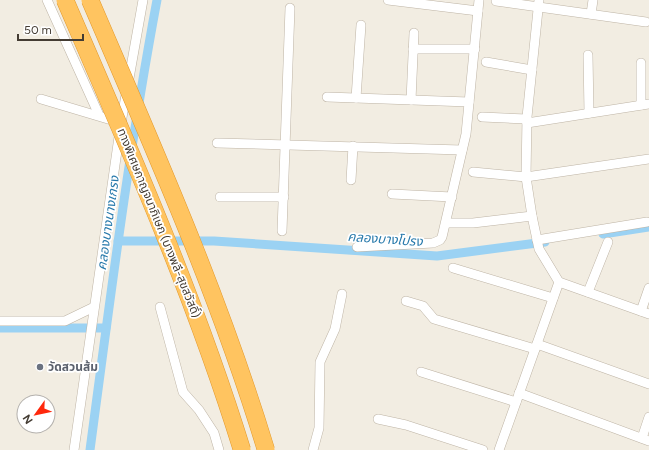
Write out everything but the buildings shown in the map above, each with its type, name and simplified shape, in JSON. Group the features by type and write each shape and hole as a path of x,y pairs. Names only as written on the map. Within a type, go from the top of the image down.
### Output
{"highway":[{"name":"ทางพิเศษกาญจนาภิเษก (บางพลี-สุขสวัสดิ์)","path":"64,0 169,242 206,340 242,450"},
{"name":"ทางพิเศษกาญจนาภิเษก (บางพลี-สุขสวัสดิ์)","path":"90,0 191,236 228,334 266,450"}],"street":[{"path":"47,0 99,115"},
{"path":"74,450 121,123 143,0"},
{"path":"388,0 420,2 478,11"},
{"path":"357,247 437,242 442,237 462,150 469,102 479,0"},
{"path":"591,14 593,0"},
{"path":"496,1 539,3 591,14 646,22"},
{"path":"539,3 527,121 526,177 532,216 538,242 544,259 559,282 645,313 649,288"},
{"path":"282,231 290,8"},
{"path":"356,98 361,25"},
{"path":"411,100 414,33"},
{"path":"413,49 475,49"},
{"path":"588,55 589,113"},
{"path":"486,62 532,70"},
{"path":"482,117 527,121 645,105 641,63"},
{"path":"327,97 469,102"},
{"path":"41,99 99,115 121,123"},
{"path":"217,143 462,150"},
{"path":"352,180 353,146"},
{"path":"473,172 526,177 649,159"},
{"path":"392,194 452,197"},
{"path":"220,197 284,197"},
{"path":"446,224 473,224 532,216"},
{"path":"538,242 647,222"},
{"path":"588,292 608,242"},
{"path":"453,268 553,298"},
{"path":"499,450 559,282"},
{"path":"313,450 319,428 320,362 335,329 342,294"},
{"path":"406,301 423,306 434,319 536,346 649,384"},
{"path":"160,306 183,392 199,410 214,432 219,450"},
{"path":"0,321 65,321 85,310 94,307"},
{"path":"420,372 518,397 645,440 649,417"},
{"path":"378,419 406,426 483,450"}],"waterway":[{"name":"คลองบางนางเกรง","path":"90,450 129,168 157,0"},
{"name":"คลองบางโปรง","path":"603,234 649,227"},
{"name":"คลองบางโปรง","path":"118,241 214,241 437,256 545,242"},
{"path":"0,328 106,328"}],"place":[{"name":"วัดสวนส้ม","path":"40,367"}]}
